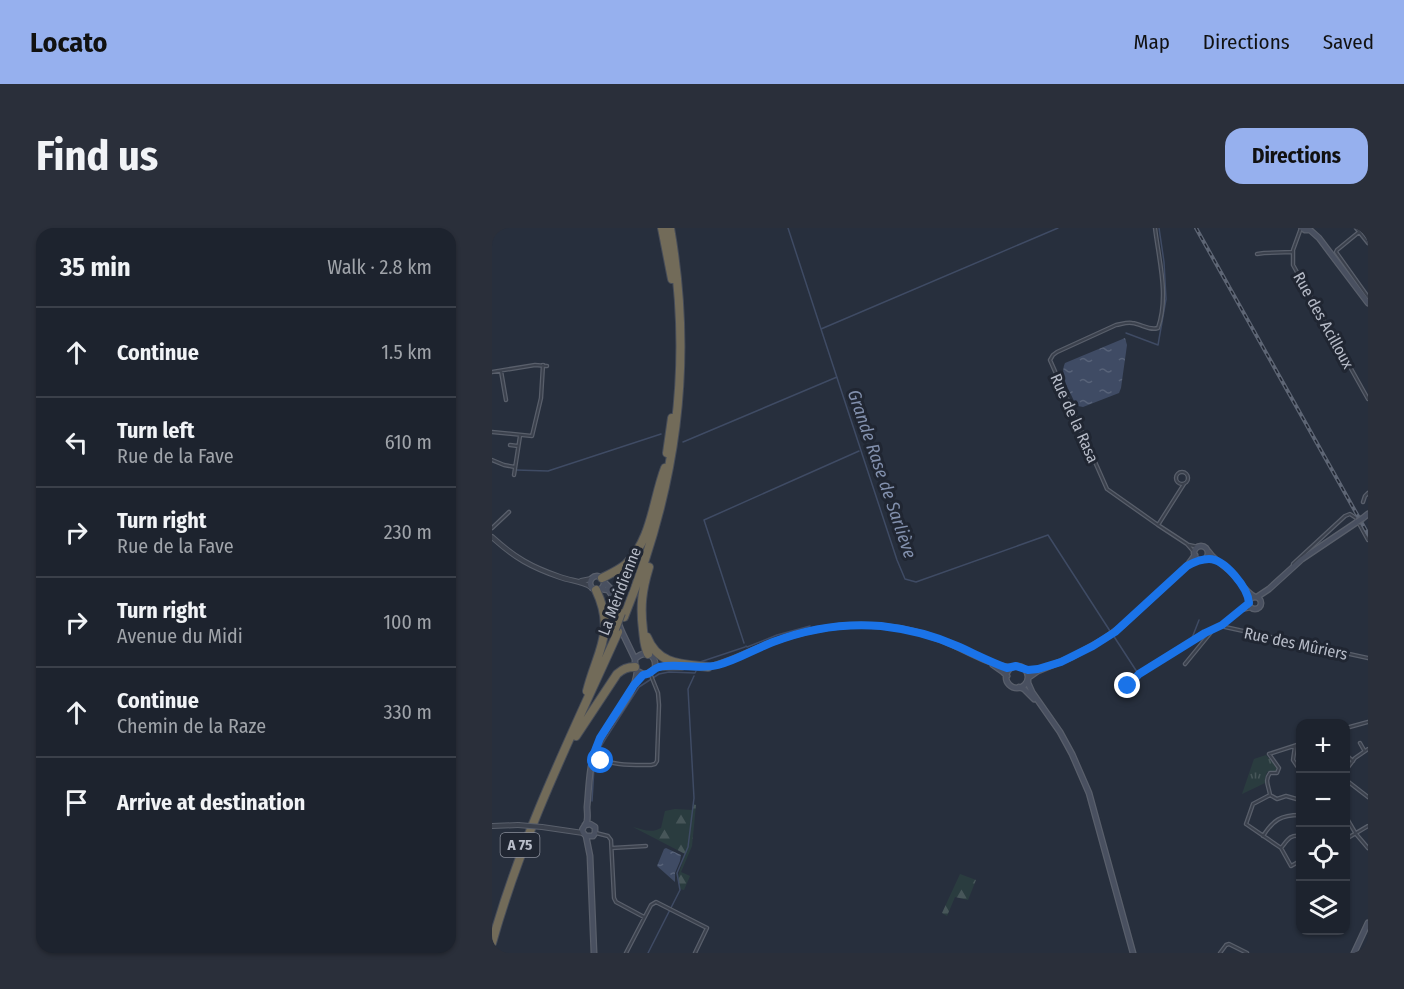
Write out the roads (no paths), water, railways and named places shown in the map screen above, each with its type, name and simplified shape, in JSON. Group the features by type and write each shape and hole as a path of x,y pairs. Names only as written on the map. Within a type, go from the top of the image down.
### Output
{"highway":[{"name":"La Méridienne","path":"664,228 675,317 675,379 668,467"},
{"name":"La Méridienne","path":"492,926 520,842 623,615 652,526 668,467 676,430 680,370 680,319 672,228"},
{"path":"603,580 627,563 641,543 649,523 659,483 668,467"},
{"path":"645,654 641,604 644,584 663,516 669,480 668,467"},
{"path":"587,690 605,636 604,618 596,589"},
{"path":"641,604 647,639 656,652 672,662 708,667"},
{"name":"La Méridienne","path":"492,943 514,872 616,630"},
{"path":"543,799 577,734 617,674 636,665"}],"main road":[{"path":"1308,229 1319,238 1368,303"},
{"path":"1258,599 1293,566 1368,514"},
{"path":"1019,687 1038,671 1093,646 1115,632 1187,566 1196,556 1198,547 1204,547 1211,556 1233,573 1251,596 1258,599 1261,606 1259,609 1255,610 1250,604 1242,586"},
{"path":"1250,604 1263,597 1317,549"},
{"path":"1206,559 1209,552"},
{"path":"1196,556 1202,560 1210,559 1220,563"},
{"path":"643,675 636,665 615,616 611,594 608,590 596,589 590,582 595,576 603,580 614,594 616,615 626,638 637,651 653,656 655,661 652,675"},
{"path":"596,589 603,586 603,580"},
{"path":"594,953 587,832 589,793 600,738 643,675 652,675 660,667 708,667 728,662 788,636 817,629 847,626 879,626 911,631 941,639 1007,668 1019,666 1026,670 1038,669 1061,662"},
{"path":"634,685 636,665 645,654"},
{"path":"978,656 1007,676 1010,685 1024,689 1041,707"},
{"path":"655,661 677,667"},
{"path":"1007,676 1012,667"},
{"path":"1026,670 1032,692 1066,742 1089,793 1133,953"},
{"path":"587,832 595,827 592,824 589,793"},
{"path":"587,832 592,824"},
{"path":"1354,953 1368,925"}],"street":[{"name":"Rue de la Rasa","path":"1155,228 1162,281 1159,326 1152,330 1133,323 1116,325 1053,355 1050,360 1107,489 1186,544"},
{"path":"1356,228 1368,243"},
{"name":"Rue des Acilloux","path":"1298,238 1308,229"},
{"name":"Rue des Acilloux","path":"1308,229 1298,238 1292,252 1295,269 1368,399"},
{"path":"1359,232 1336,252 1368,297"},
{"path":"1257,254 1292,252"},
{"path":"492,372 545,366 541,398 532,436 492,432"},
{"path":"501,371 506,400"},
{"path":"514,475 520,435"},
{"path":"510,445 518,447"},
{"path":"492,460 515,467"},
{"path":"1158,525 1188,479 1184,472 1177,475 1176,496"},
{"path":"1178,482 1184,484"},
{"path":"1363,502 1368,493"},
{"path":"492,528 509,512"},
{"path":"1280,582 1293,564 1345,516 1350,514 1356,518 1368,540"},
{"path":"492,537 533,568 596,589"},
{"path":"1186,544 1198,547"},
{"path":"1186,544 1196,556"},
{"path":"574,581 591,579"},
{"path":"1128,686 1139,674 1205,633 1223,626 1250,604"},
{"path":"1239,611 1250,604"},
{"name":"Rue des Mûriers","path":"1223,626 1368,658"},
{"path":"1185,664 1216,628"},
{"path":"596,758 617,764 655,764 659,705 652,675"},
{"path":"1350,727 1368,722"},
{"path":"1350,765 1366,749 1360,743"},
{"path":"1270,795 1267,778 1270,773 1278,772 1279,768 1269,754 1295,746 1293,760 1296,764"},
{"path":"1350,783 1368,798"},
{"path":"1270,795 1277,799 1286,796 1296,799"},
{"path":"1270,795 1253,804 1246,824 1281,848 1291,866 1296,863"},
{"path":"1263,836 1275,820 1296,815"},
{"path":"1350,824 1368,848"},
{"path":"492,826 542,827 608,836 612,848 614,898 616,902 644,917"},
{"path":"1350,836 1368,826"},
{"path":"1281,848 1288,838 1296,835"},
{"path":"612,848 646,846"},
{"path":"626,953 644,917 653,903 658,902 707,928 695,953"},
{"path":"1220,953 1226,945 1230,944 1247,953"}],"water":[{"path":"1125,338 1127,345 1119,393 1083,407 1078,406 1064,378 1065,363"},
{"path":"666,848 681,855 675,873 675,882 657,866"}],"waterway":[{"name":"Grande Rase de Sarliève","path":"788,228 821,329 1058,228"},
{"path":"1126,333 1158,345 1166,299 1159,228"},
{"name":"Grande Rase de Sarliève","path":"821,329 905,579 916,582 1048,535 1110,631"},
{"path":"683,442 837,377"},
{"path":"516,470 548,471 661,434"},
{"path":"744,643 704,520 859,451"},
{"name":"Grande Rase de Sarliève","path":"1113,635 1137,672 1192,638 1199,620"},
{"path":"746,646 810,626"},
{"path":"700,664 700,662 745,647"},
{"path":"592,801 594,767 600,748 639,687 659,674 695,673 697,669"},
{"path":"648,953 680,890 677,873 688,847 694,798 688,689 694,676"}],"railway":[{"path":"1196,228 1368,534"}]}
